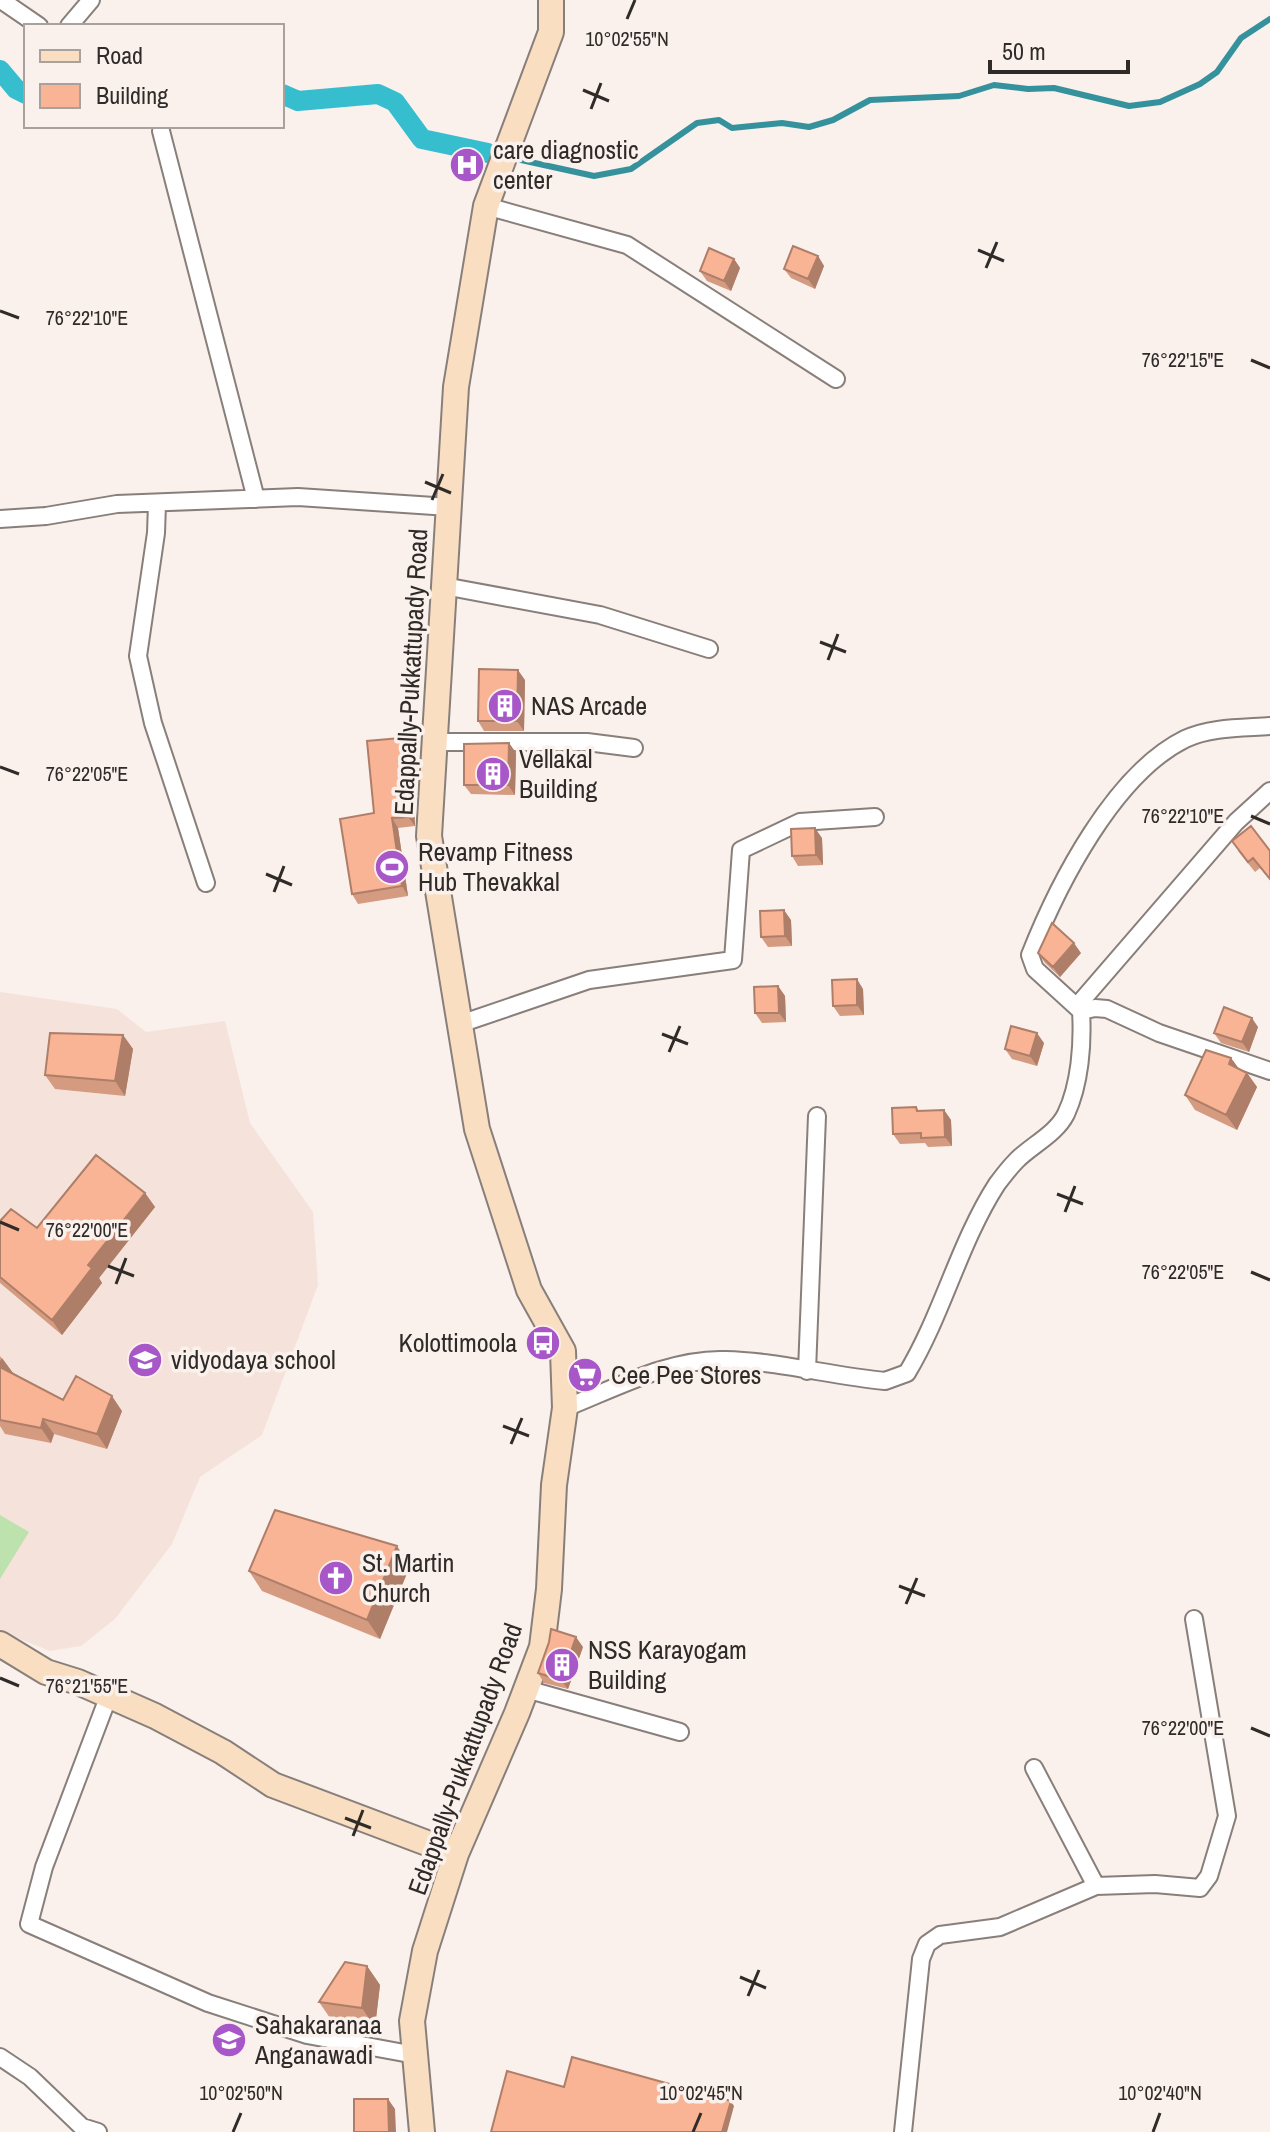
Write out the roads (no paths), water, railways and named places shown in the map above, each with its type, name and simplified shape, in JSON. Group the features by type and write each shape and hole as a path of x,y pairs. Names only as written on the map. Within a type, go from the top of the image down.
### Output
{"main road":[{"name":"Edappally-Pukkattupady Road","path":"422,2132 412,2021 425,1951 456,1854 542,1647 549,1589 554,1485 565,1408 563,1351 529,1290 477,1129 429,836 456,387 486,206 551,32 551,0"},
{"path":"0,1644 46,1672 109,1695 223,1752 273,1785 456,1854"}],"street":[{"path":"1,0 36,24"},
{"path":"71,24 91,0"},
{"path":"161,131 256,499"},
{"path":"486,206 627,245 836,379"},
{"path":"0,519 46,516 117,504 298,497 449,507"},
{"path":"157,504 156,533 138,656 153,723 206,883"},
{"path":"444,586 600,615 709,649"},
{"path":"565,1408 658,1372 690,1363 723,1359 885,1381 907,1373 968,1239 998,1184 1016,1160 1043,1139 1065,1116 1079,1059 1082,1031 1079,1009 1041,976 1030,955 1047,912 1093,831 1155,758 1187,738 1228,728 1270,726"},
{"path":"434,742 587,742 634,748"},
{"path":"1079,1009 1236,822 1270,791"},
{"path":"460,1024 589,980 733,960 741,850 800,822 875,817"},
{"path":"1079,1009 1107,1009 1159,1033 1270,1071"},
{"path":"807,1371 817,1116"},
{"path":"903,2132 921,1959 927,1944 940,1935 1000,1927 1096,1886 1155,1884 1200,1888 1209,1876 1227,1816 1194,1619"},
{"path":"526,1689 680,1732"},
{"path":"109,1695 44,1867 29,1924 208,2003 307,2035 415,2055"},
{"path":"1034,1768 1096,1886"},
{"path":"0,2057 30,2077 82,2127 98,2132"}],"waterway":[{"path":"521,160 594,176 631,169 697,123 719,120 732,128 782,123 809,127 833,120 870,100 959,96 994,85 1054,88 1129,106 1160,102 1200,84 1217,72 1241,38 1270,19"},
{"path":"0,70 16,89 24,93"},
{"path":"284,95 298,101 378,94 395,102 422,139 488,153"}],"place":[{"name":"care diagnostic center","path":"467,165"},
{"name":"NAS Arcade","path":"505,706"},
{"name":"Vellakal Building","path":"493,774"},
{"name":"Revamp Fitness Hub Thevakkal","path":"392,867"},
{"name":"Kolottimoola","path":"543,1343"},
{"name":"vidyodaya school","path":"145,1360"},
{"name":"Cee Pee Stores","path":"585,1375"},
{"name":"St. Martin Church","path":"336,1578"},
{"name":"NSS Karayogam Building","path":"562,1665"},
{"name":"Sahakaranaa Anganawadi","path":"229,2040"}]}
